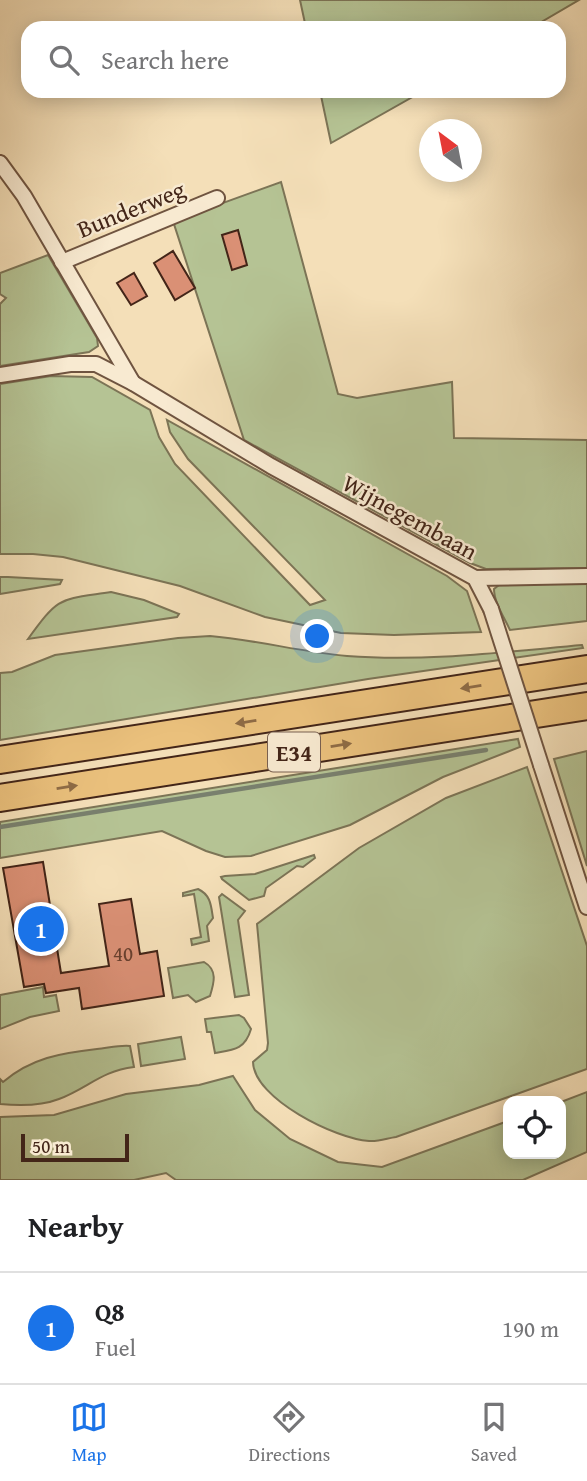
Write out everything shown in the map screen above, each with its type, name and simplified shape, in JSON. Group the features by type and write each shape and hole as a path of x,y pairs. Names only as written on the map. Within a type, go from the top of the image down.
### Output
{"highway":[{"name":"E34","path":"0,760 587,669"},
{"name":"E34","path":"0,798 587,706"}],"street":[{"path":"0,163 23,196 133,383"},
{"name":"Bunderweg","path":"62,262 217,198"},
{"name":"Wijnegembaan","path":"0,375 71,363 96,364 133,383 271,466 475,578 491,609 587,907"},
{"path":"475,578 587,576"}],"green space":[{"path":"300,0 579,0 543,21 304,21"},
{"path":"321,98 411,98 331,143"},
{"path":"281,182 338,394 357,398 452,382 454,438 587,440 587,568 486,569 470,563 244,440 173,221"},
{"path":"48,255 97,338 98,346 89,352 0,366 0,304 6,298 0,294 0,273"},
{"path":"51,376 92,377 150,410 159,437 175,464 310,605 325,600 188,459 170,432 167,420 447,576 467,591 481,632 394,635 341,633 265,617 180,586 63,557 0,554 0,384"},
{"path":"0,577 62,580 60,584 0,594"},
{"path":"587,582 587,621 510,630 494,594 494,589 499,585"},
{"path":"111,592 144,600 179,614 177,617 28,639 47,614 62,602"},
{"path":"210,636 376,658 464,655 582,645 583,648 368,679 0,740 0,673 12,672 55,655"},
{"path":"518,739 520,747 443,777 350,825 251,856 225,857 162,831 0,858 0,822"},
{"path":"587,751 587,866 554,759"},
{"path":"527,767 587,946 587,1069 511,1096 503,1096 503,1099 396,1137 376,1141 355,1139 299,1115 267,1090 257,1076 253,1062 267,1050 268,1043 257,924 359,848 446,798"},
{"path":"314,855 315,858 303,867 297,866 266,888 264,896 249,900 221,877 255,874"},
{"path":"198,889 208,898 213,918 207,926 209,941 192,945 191,939 201,937 194,894 183,896 183,893"},
{"path":"222,894 245,911 238,920 249,995 235,997 219,897"},
{"path":"204,962 213,973 214,982 210,996 196,1002 188,995 173,998 168,968"},
{"path":"43,987 44,997 56,995 59,1011 30,1017 0,1029 0,995"},
{"path":"239,1015 251,1029 245,1041 233,1050 215,1053 205,1019"},
{"path":"181,1037 185,1059 141,1066 138,1044"},
{"path":"130,1046 134,1067 112,1072 69,1095 45,1103 0,1104 0,1079 3,1082 24,1067 71,1052"},
{"path":"233,1076 255,1110 290,1139 338,1162 382,1167 503,1123 503,1159 566,1159 566,1100 587,1092 587,1152 523,1180 176,1180 166,1173 134,1180 0,1180 0,1117 54,1115 126,1094 199,1085"}],"building":[{"path":"238,230 247,265 232,270 222,235"},
{"path":"173,251 195,288 175,300 154,263"},
{"path":"134,273 147,296 131,305 117,283"},
{"path":"43,862 61,973 109,966 99,904 131,899 140,954 157,951 164,996 82,1009 79,988 46,993 44,984 24,987 3,868"}],"waterway":[{"path":"0,827 486,750"}],"place":[{"name":"Q8","path":"41,929"}]}
